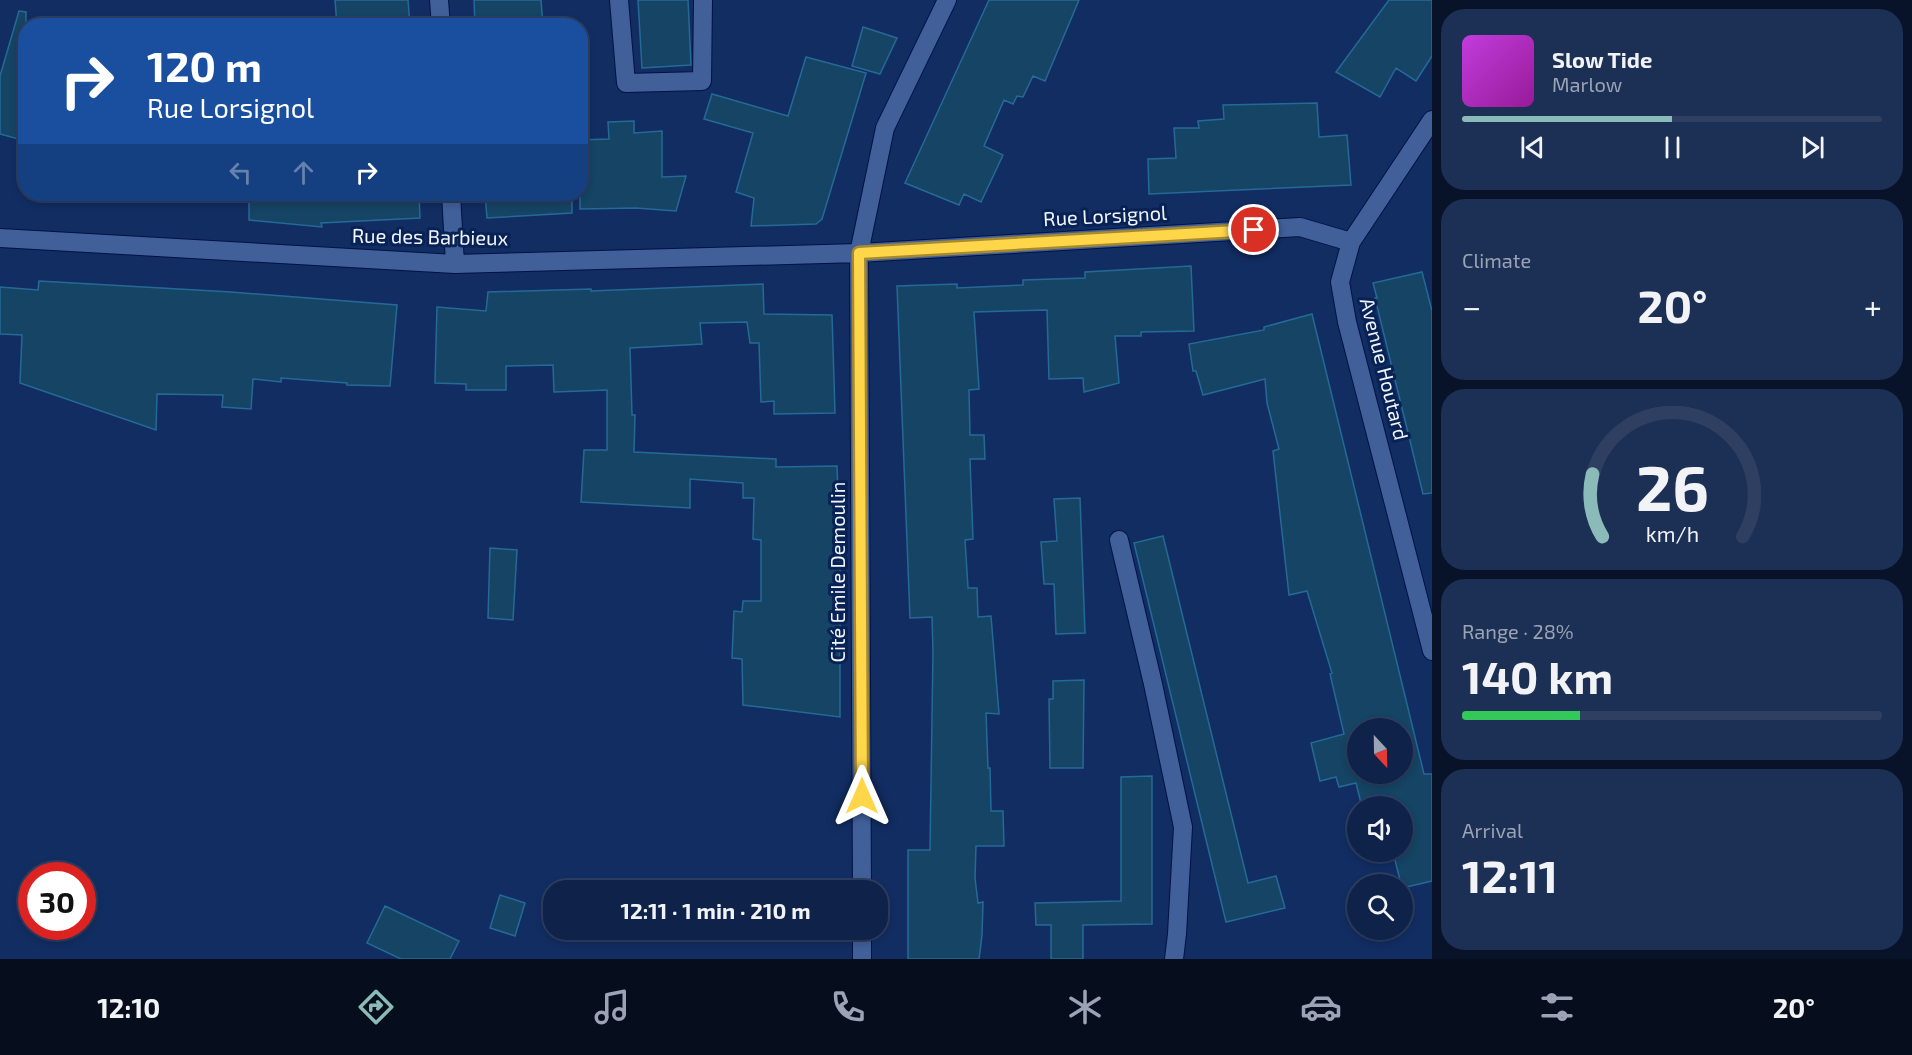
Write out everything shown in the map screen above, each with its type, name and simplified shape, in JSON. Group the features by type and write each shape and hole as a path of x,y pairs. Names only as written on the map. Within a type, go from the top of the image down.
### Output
{"street":[{"path":"439,0 440,18"},
{"path":"619,0 626,83 702,81 703,0"},
{"name":"Cité Emile Demoulin","path":"862,880 859,253 885,128 947,0"},
{"name":"Avenue Houtard","path":"1432,120 1351,242 1340,282 1347,322 1427,615 1432,651"},
{"path":"451,201 455,264"},
{"name":"Rue Lorsignol","path":"859,253 1300,227 1351,242"},
{"name":"Rue des Barbieux","path":"0,238 455,264 859,253"},
{"path":"1119,540 1183,826 1174,959"},
{"path":"862,940 862,959"}],"building":[{"path":"335,0 408,0 409,18 336,18"},
{"path":"474,0 541,0 542,18 475,18"},
{"path":"638,0 688,0 691,65 642,68"},
{"path":"989,0 1079,0 1045,81 1033,76 1023,97 1017,96 1013,104 1004,100 984,146 1003,155 981,202 964,194 959,205 905,183"},
{"path":"1389,0 1432,0 1432,56 1416,81 1396,68 1380,97 1336,72"},
{"path":"19,11 26,12 26,18 18,18 18,139 0,134 0,76"},
{"path":"863,27 897,38 880,74 852,66"},
{"path":"806,57 866,73 822,219 816,224 751,226 754,198 736,192 753,133 704,119 712,94 788,116"},
{"path":"1317,103 1319,137 1347,135 1351,185 1149,194 1148,159 1176,158 1174,128 1199,128 1198,121 1224,119 1223,105"},
{"path":"634,121 634,133 662,131 662,177 686,176 676,211 636,208 580,209 580,201 588,201 588,140 609,139 608,122"},
{"path":"249,201 419,201 420,218 321,223 322,227 249,220"},
{"path":"486,201 572,201 572,213 487,218"},
{"path":"1191,266 1194,331 1141,332 1141,336 1115,336 1119,383 1084,392 1083,378 1049,379 1047,310 974,312 979,389 969,390 970,435 984,435 985,459 970,459 973,539 965,540 968,588 977,588 978,617 991,616 999,714 986,713 988,768 990,768 991,811 1003,811 1004,846 976,846 975,878 978,903 983,902 979,959 908,959 908,850 930,850 933,652 932,617 910,618 897,286 957,284 957,288 1023,285 1023,280 1085,278 1085,272"},
{"path":"1422,272 1432,311 1432,493 1423,494 1373,283"},
{"path":"39,281 231,292 397,305 390,386 347,385 347,383 281,378 281,382 253,379 251,409 222,407 223,395 157,394 156,430 20,383 22,335 0,334 0,287 38,290"},
{"path":"763,284 764,314 832,315 835,413 774,414 774,401 761,402 759,343 750,343 747,322 700,323 702,344 630,348 632,415 635,415 634,452 776,459 776,467 837,466 840,543 840,717 743,705 742,659 732,658 734,611 742,612 743,601 761,601 761,540 753,539 754,498 743,498 743,483 690,479 690,508 581,502 584,450 607,450 607,390 554,392 553,365 506,366 506,390 466,390 466,384 435,383 437,307 486,311 488,292 591,289 591,291"},
{"path":"1312,314 1410,718 1347,718 1347,784 1352,784 1339,787 1336,777 1320,781 1311,743 1344,734 1330,674 1332,673 1307,591 1289,595 1273,451 1279,449 1267,403 1265,379 1203,395 1196,371 1193,371 1189,344 1264,330 1264,327"},
{"path":"1080,498 1085,633 1056,634 1054,584 1044,584 1041,542 1057,541 1054,499"},
{"path":"1163,536 1248,883 1276,876 1285,908 1226,922 1134,543"},
{"path":"490,548 517,550 513,620 488,618"},
{"path":"1084,680 1083,768 1050,768 1049,699 1053,699 1053,681"},
{"path":"1413,729 1424,774 1432,774 1432,881 1413,885 1413,874 1398,874 1396,862 1413,862 1413,796 1359,796 1356,784 1413,784"},
{"path":"1152,776 1152,924 1083,925 1083,959 1051,959 1051,925 1036,925 1035,903 1121,901 1121,777"},
{"path":"500,895 525,903 515,936 490,928"},
{"path":"385,906 459,941 450,959 401,959 367,943"}],"route":[{"path":"862,796 859,253 1254,230"}]}
